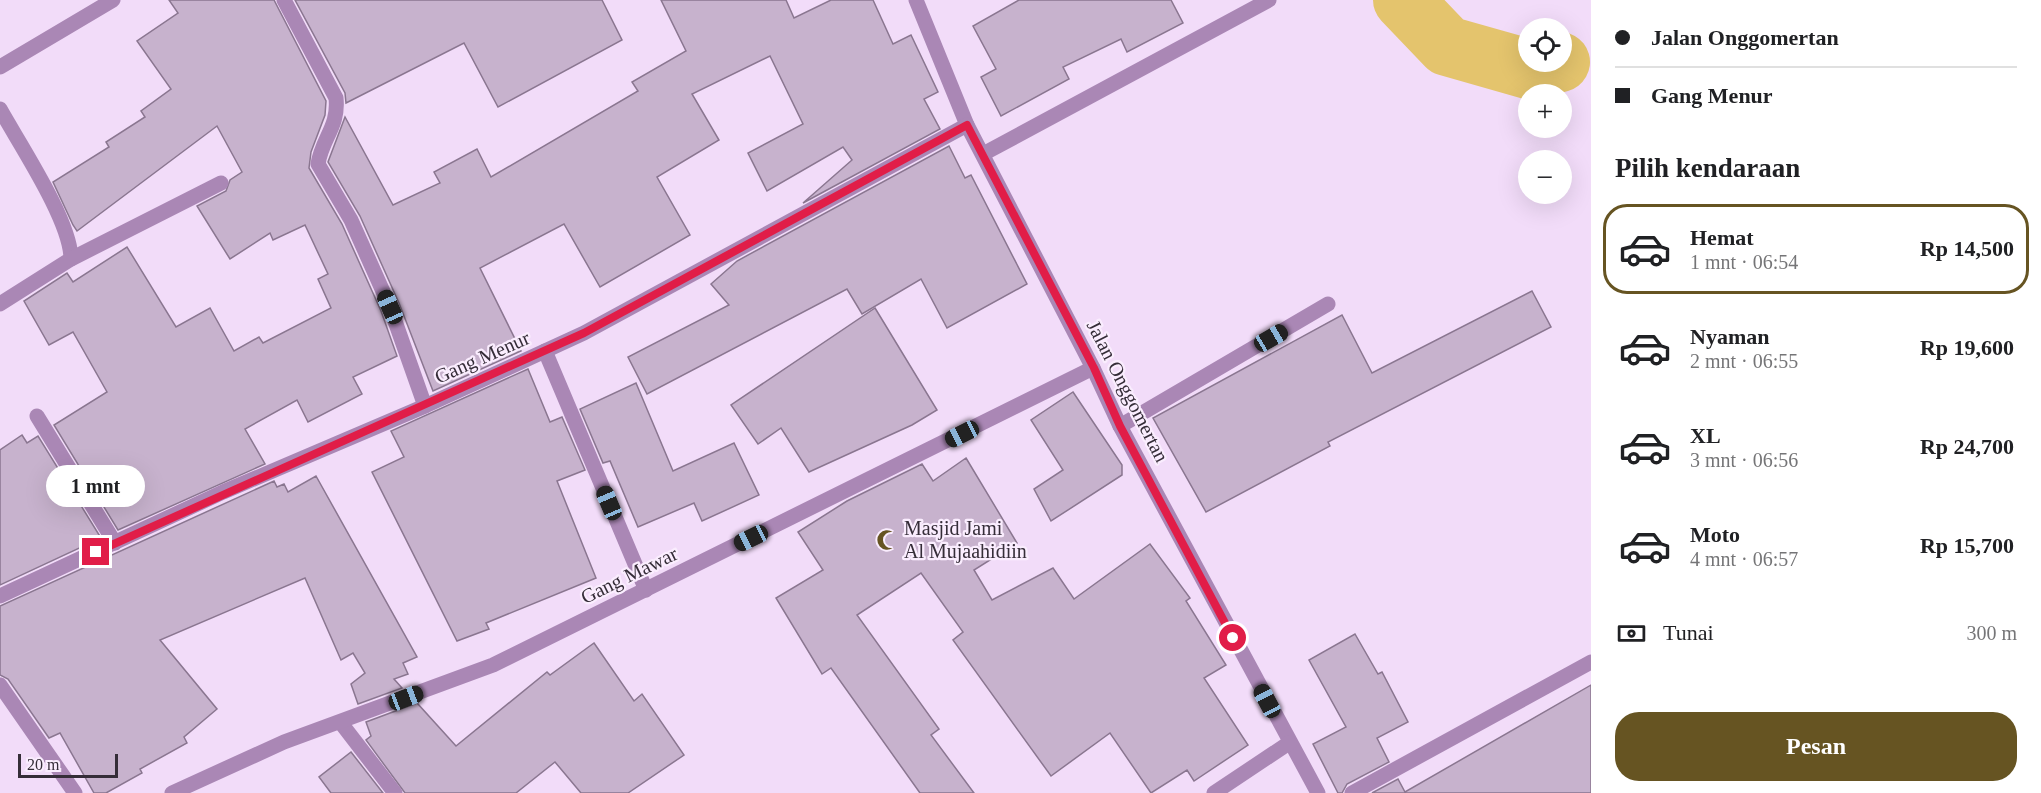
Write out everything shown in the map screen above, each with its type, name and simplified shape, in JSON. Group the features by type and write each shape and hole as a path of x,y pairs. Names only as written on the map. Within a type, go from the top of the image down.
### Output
{"street":[{"path":"0,67 113,0"},
{"path":"285,0 336,98 337,115 330,134 320,149 318,164 351,219 390,307 425,406"},
{"name":"Jalan Onggomertan","path":"916,0 967,125 1094,368 1120,426 1318,793"},
{"path":"983,154 1269,0"},
{"path":"0,109 55,209 71,246 71,259"},
{"name":"Gang Menur","path":"0,596 223,492 425,406 545,351 967,125"},
{"path":"0,304 71,259 221,183"},
{"path":"1120,426 1328,304"},
{"path":"545,351 646,590"},
{"name":"Gang Mawar","path":"172,793 284,742 341,723 493,665 1094,368"},
{"path":"37,417 115,543"},
{"path":"1352,793 1591,662"},
{"path":"0,685 75,793"},
{"path":"341,723 395,793"},
{"path":"1214,793 1289,743"}],"building":[{"path":"169,0 274,0 326,101 325,115 311,152 309,168 342,224 381,311 397,356 353,377 362,394 308,422 297,400 245,429 265,464 118,530 54,425 107,392 73,332 49,345 24,301 67,273 73,282 127,247 176,327 210,308 234,351 259,337 263,343 331,308 318,279 328,274 305,225 273,240 270,233 230,259 197,206 226,191 230,180 242,172 217,126 77,231 73,225 53,182 109,147 106,142 145,117 141,111 171,89 137,41 178,13"},
{"path":"295,0 602,0 622,40 498,107 464,43 346,103 345,93"},
{"path":"661,0 786,0 794,18 831,0 873,0 893,44 911,35 938,92 924,99 940,129 803,203 852,160 843,147 767,191 748,153 803,124 770,56 692,94 719,140 657,177 690,235 600,287 564,224 480,268 521,351 433,391 399,303 360,216 328,162 345,117 393,205 440,183 434,172 477,149 491,177 638,91 632,82 686,51"},
{"path":"1019,0 1171,0 1183,23 1127,52 1121,39 1063,67 1069,79 1001,116 981,77 996,69 973,26"},
{"path":"949,146 965,178 971,175 1027,284 947,328 921,279 862,314 847,289 647,394 628,357 729,305 711,284 737,261"},
{"path":"1532,291 1551,327 1328,442 1330,446 1206,512 1153,418 1342,315 1372,373"},
{"path":"875,308 937,410 912,425 809,472 781,428 758,444 731,405"},
{"path":"528,369 550,422 562,417 585,470 557,481 596,578 486,623 489,629 457,641 372,472 404,457 391,431"},
{"path":"636,383 673,471 734,443 759,495 702,521 694,503 638,527 610,461 603,463 580,409"},
{"path":"1073,392 1122,465 1122,475 1051,521 1034,489 1063,470 1031,420"},
{"path":"22,435 27,443 38,436 101,538 0,585 0,450"},
{"path":"966,458 1017,543 974,570 992,600 1053,568 1074,599 1150,544 1190,598 1186,601 1226,665 1204,678 1248,745 1194,781 1187,770 1151,793 1110,733 1051,776 953,640 963,632 921,573 857,615 939,729 931,735 974,793 920,793 831,668 822,674 776,598 823,570 798,532 847,501 922,464 933,481"},
{"path":"316,476 417,657 403,663 408,674 394,679 402,688 358,704 351,684 365,673 353,653 341,660 305,578 160,640 217,709 184,737 187,743 140,769 142,773 106,793 94,793 60,733 49,738 8,679 0,675 0,606 274,481 277,487 284,484 288,492"},
{"path":"1355,634 1378,674 1382,672 1408,722 1377,738 1389,762 1347,784 1342,793 1338,793 1313,744 1346,727 1309,660"},
{"path":"594,643 634,701 642,694 684,755 628,793 581,793 555,762 516,793 405,793 366,740 371,736 366,722 417,703 456,746 547,672 550,675"},
{"path":"1591,685 1591,793 1372,793 1398,779 1405,792"},
{"path":"351,752 383,793 331,793 319,777"}],"waterway":[{"path":"1403,0 1447,46 1518,66"}],"place":[{"name":"Masjid Jami Al Mujaahidiin","path":"887,540"}],"route":[{"path":"96,552 223,492 425,406 584,333 967,125 1094,368 1120,426 1233,638"}]}
